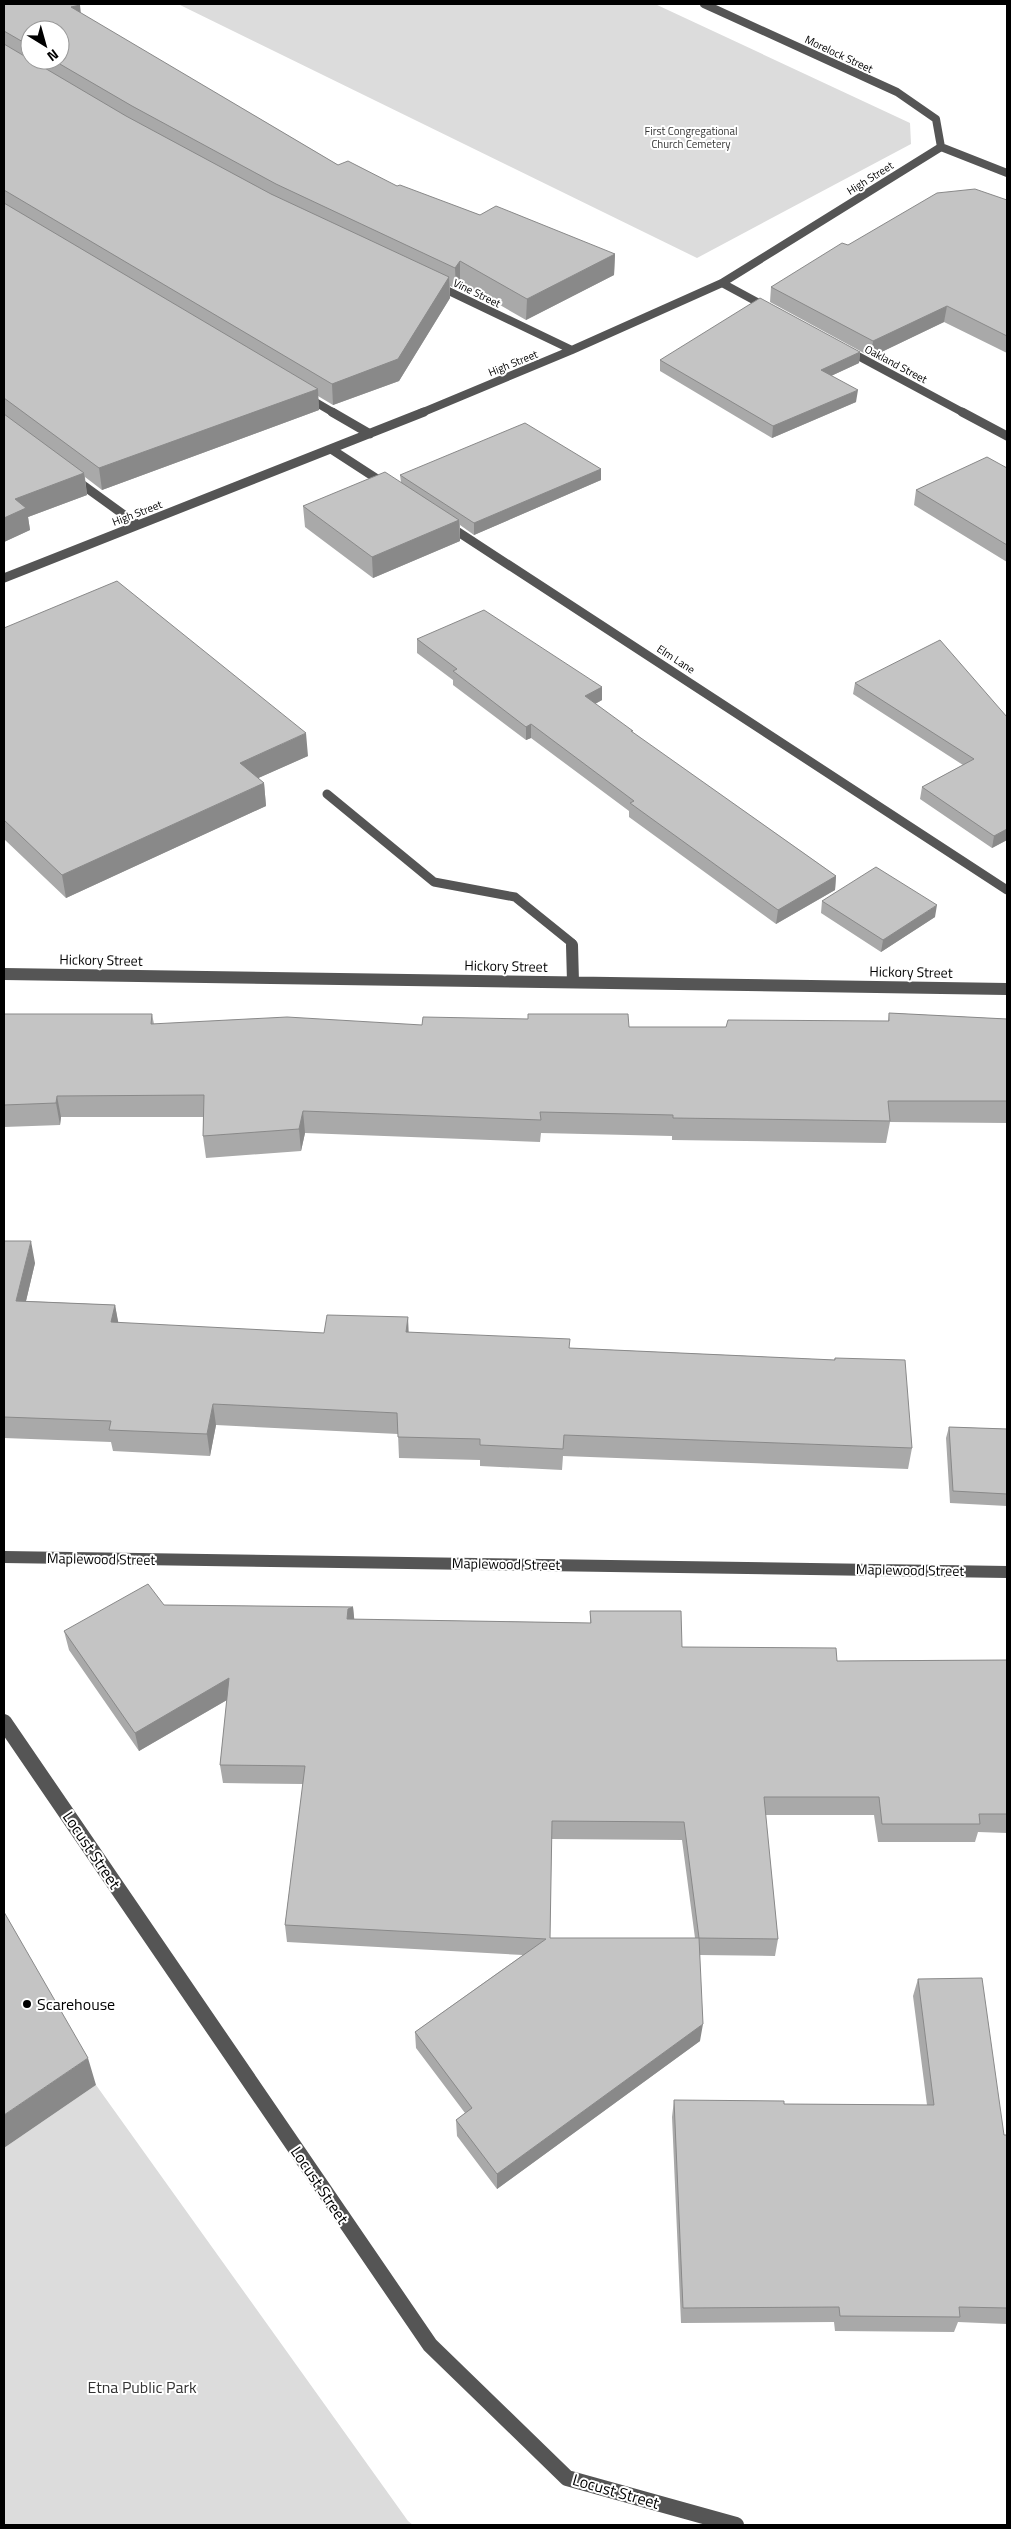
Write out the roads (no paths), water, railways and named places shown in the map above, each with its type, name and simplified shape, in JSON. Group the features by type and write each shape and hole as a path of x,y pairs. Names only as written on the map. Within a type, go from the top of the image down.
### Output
{"street":[{"name":"Morelock Street","path":"704,4 897,92 936,119 941,147"},
{"path":"941,147 1007,174"},
{"name":"High Street","path":"4,578 370,434 572,350 722,283 941,147"},
{"name":"Vine Street","path":"428,282 572,350"},
{"path":"722,283 782,316"},
{"name":"Oakland Street","path":"834,343 1007,436"},
{"path":"293,388 370,434"},
{"path":"331,449 398,493"},
{"path":"64,471 138,525"},
{"name":"Elm Lane","path":"440,520 1007,890"},
{"path":"327,794 434,882 516,897 572,943 573,982"},
{"name":"Hickory Street","path":"4,974 1007,988"},
{"name":"Maplewood Street","path":"4,1557 1007,1572"},
{"name":"Locust Street","path":"4,1722 430,2345 567,2478 736,2525"}],"place":[{"name":"Scarehouse","path":"27,2004"}],"park label":[{"name":"First Congregational Church Cemetery","path":"691,137"},
{"name":"Etna Public Park","path":"142,2387"}]}
